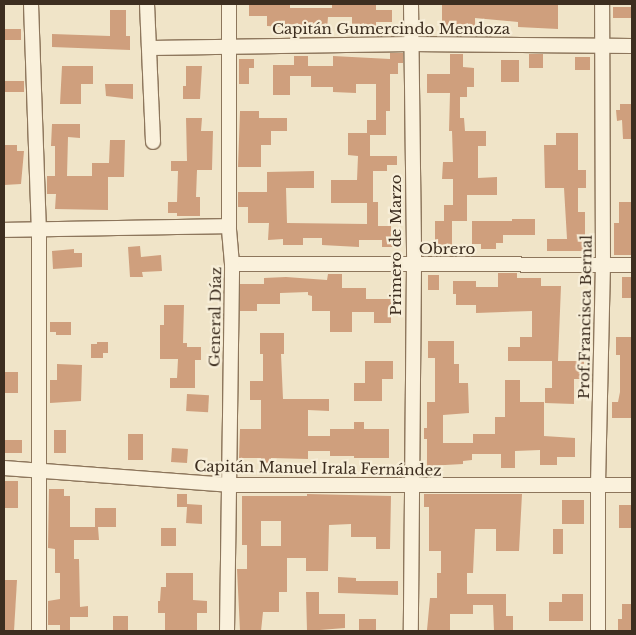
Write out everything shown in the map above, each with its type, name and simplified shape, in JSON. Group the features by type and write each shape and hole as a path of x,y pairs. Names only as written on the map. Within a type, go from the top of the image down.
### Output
{"street":[{"path":"31,4 39,229 39,631"},
{"path":"147,4 153,142"},
{"name":"General Díaz","path":"227,631 232,264 229,226 229,4"},
{"name":"Primero de Marzo","path":"411,4 414,265 411,631"},
{"name":"Prof.Francisca Bernal","path":"598,631 598,484 603,265 602,4"},
{"name":"Capitán Gumercindo Mendoza","path":"150,48 411,44 632,46"},
{"path":"4,230 229,226"},
{"name":"Obrero","path":"232,264 632,265"},
{"name":"Capitán Manuel Irala Fernández","path":"4,468 228,485 632,485"}],"building":[{"path":"249,4 286,4 290,5 290,8 332,8 332,4 376,4 376,10 392,10 392,22 376,22 376,29 352,29 352,17 328,17 327,29 267,26 267,16 249,16"},
{"path":"442,4 558,4 558,29 518,27 518,22 475,18 475,35 442,35"},
{"path":"613,7 632,7 632,18 613,18"},
{"path":"110,10 126,10 126,36 130,36 130,50 52,47 52,34 110,36"},
{"path":"5,29 21,29 21,40 5,40"},
{"path":"390,53 403,53 403,63 398,63 398,74 390,74 390,111 386,111 386,135 370,135 370,156 397,156 397,165 387,165 387,171 373,171 373,202 378,202 378,226 391,226 391,237 400,237 400,247 382,247 382,240 359,240 359,247 322,245 322,238 303,238 303,245 283,245 283,239 268,240 269,223 248,223 248,207 238,207 238,192 267,192 267,172 314,171 314,188 286,188 287,223 367,224 367,203 331,203 331,180 357,180 358,156 348,155 348,133 367,133 367,120 376,120 376,84 356,84 356,93 333,92 333,87 311,87 311,76 290,76 290,95 273,95 273,65 294,65 294,56 308,56 308,66 333,66 333,56 390,59"},
{"path":"450,54 463,54 463,67 474,68 474,87 467,87 467,97 460,97 460,118 464,118 465,131 486,131 486,146 478,146 478,178 497,177 497,195 467,195 467,221 444,221 444,205 453,205 453,179 442,179 443,162 453,162 452,131 449,131 450,93 427,93 427,74 450,74"},
{"path":"529,54 543,54 543,68 529,68"},
{"path":"575,57 590,57 590,70 575,70"},
{"path":"239,59 254,59 254,68 249,68 249,84 239,84"},
{"path":"501,60 519,60 519,82 501,82"},
{"path":"62,66 93,66 93,84 81,84 81,104 60,104"},
{"path":"186,66 202,66 200,99 183,99 183,86 186,86"},
{"path":"4,81 24,81 24,92 4,92"},
{"path":"105,84 133,84 133,99 106,96"},
{"path":"620,104 632,104 632,139 623,139 622,120 617,121 616,110 620,110"},
{"path":"240,111 259,111 259,118 287,118 287,131 271,131 271,145 261,145 261,167 238,167"},
{"path":"186,118 202,118 201,131 213,131 212,170 197,170 196,197 200,197 200,216 177,216 177,213 168,213 168,202 177,202 178,171 171,171 171,161 187,161"},
{"path":"52,124 80,124 80,138 68,137 67,176 92,176 92,163 109,163 110,140 125,140 124,177 108,177 108,210 55,209 56,194 47,194 47,176 55,176 55,146 51,146"},
{"path":"556,133 578,133 578,170 586,170 586,188 578,188 578,212 585,212 585,251 547,251 547,239 567,239 564,188 545,188 544,145 556,145"},
{"path":"4,145 17,145 17,151 24,151 21,184 4,185"},
{"path":"619,202 632,202 632,255 614,255 614,223 619,223"},
{"path":"512,219 535,219 535,235 503,235 503,243 496,243 496,249 481,249 481,244 472,244 472,221 512,221"},
{"path":"435,221 452,221 452,246 435,246"},
{"path":"140,246 141,257 161,255 162,271 142,272 143,277 130,277 128,247"},
{"path":"74,249 74,253 82,253 82,267 53,269 52,251"},
{"path":"498,273 517,273 517,278 541,278 541,286 561,286 558,361 508,361 508,347 520,347 520,337 532,337 532,311 476,313 476,305 456,305 456,294 453,294 453,281 476,281 476,287 498,287"},
{"path":"328,274 342,274 342,288 366,288 366,299 391,299 391,323 374,323 374,312 352,312 352,332 330,332 330,311 312,311 312,296 308,295 308,292 280,293 280,304 257,304 257,311 240,311 240,284 264,284 264,278 286,277 327,280"},
{"path":"428,275 439,275 439,290 428,290"},
{"path":"622,277 632,277 632,298 622,298"},
{"path":"164,305 184,305 183,343 187,343 187,347 201,347 201,360 195,360 195,388 170,388 170,378 177,378 178,359 160,359 160,325 164,325"},
{"path":"50,322 71,322 71,335 56,335 56,332 50,332"},
{"path":"260,333 284,333 284,354 281,354 283,399 329,399 329,411 308,410 308,436 330,436 330,429 354,429 354,422 364,422 364,429 389,429 389,458 330,456 330,451 308,451 308,459 271,458 271,463 261,463 261,458 239,458 240,429 261,429 261,400 250,400 250,381 263,381 263,354 260,354"},
{"path":"616,337 632,337 632,418 612,418 612,402 618,402 620,392 620,355 616,355"},
{"path":"428,341 454,341 454,364 459,364 459,383 468,383 469,413 443,415 443,443 473,443 473,434 495,434 495,417 505,417 505,380 520,380 520,402 544,402 544,436 575,438 575,457 557,457 557,465 540,465 540,450 515,451 515,468 501,468 501,454 472,454 472,460 463,461 463,464 427,466 427,439 424,439 424,428 427,428 427,402 435,402 435,358 428,358"},
{"path":"97,342 108,342 108,353 103,353 103,358 91,358 91,344 97,344"},
{"path":"365,361 393,361 393,379 382,379 382,401 354,401 354,383 365,383"},
{"path":"552,361 584,361 584,379 574,379 574,404 545,403 545,388 552,388"},
{"path":"57,364 82,365 81,401 50,403 50,380 57,380"},
{"path":"4,372 18,372 18,393 4,393"},
{"path":"187,394 209,395 208,412 186,411"},
{"path":"54,430 66,430 66,453 54,453"},
{"path":"128,434 143,434 143,460 128,460"},
{"path":"4,440 22,440 22,453 4,453"},
{"path":"172,448 188,449 187,463 171,462"},
{"path":"4,481 18,481 18,508 4,508"},
{"path":"49,489 64,489 64,496 70,496 70,527 98,527 99,540 74,540 74,559 79,559 80,607 88,606 88,617 70,617 70,630 60,630 60,625 48,625 48,601 60,599 60,573 55,573 55,549 48,548"},
{"path":"177,494 187,494 187,504 202,505 202,524 186,523 187,507 177,507"},
{"path":"307,494 391,496 390,549 376,549 376,537 351,537 351,524 329,525 328,571 306,571 306,558 287,558 287,592 279,592 279,612 263,612 261,631 240,631 237,569 247,569 247,545 242,545 242,496 307,496","holes":["261,521 281,521 281,546 261,546"]},
{"path":"424,494 522,494 519,551 496,551 496,529 475,529 473,573 467,573 467,594 506,594 506,616 513,616 513,631 494,631 493,605 473,605 473,614 450,614 450,630 427,630 430,598 437,598 437,573 441,573 441,551 429,551 429,507 424,507"},
{"path":"562,500 584,500 584,524 562,524"},
{"path":"619,505 632,505 632,528 619,528"},
{"path":"95,508 116,508 116,527 95,527"},
{"path":"161,528 176,528 176,546 161,546"},
{"path":"553,529 563,529 563,554 553,554"},
{"path":"166,573 193,573 193,600 207,601 207,613 197,613 197,631 165,631 165,613 158,613 158,601 160,601 161,587 166,587"},
{"path":"338,577 356,578 356,581 398,581 398,595 338,593"},
{"path":"4,580 17,580 14,631 4,631"},
{"path":"306,592 319,592 319,614 345,614 345,628 307,631"},
{"path":"562,594 583,594 583,621 549,621 549,602 562,602"},
{"path":"622,604 632,604 632,631 618,631 618,619 622,619"},
{"path":"113,616 128,616 128,631 113,631"},
{"path":"359,619 376,619 376,631 359,631"}]}
